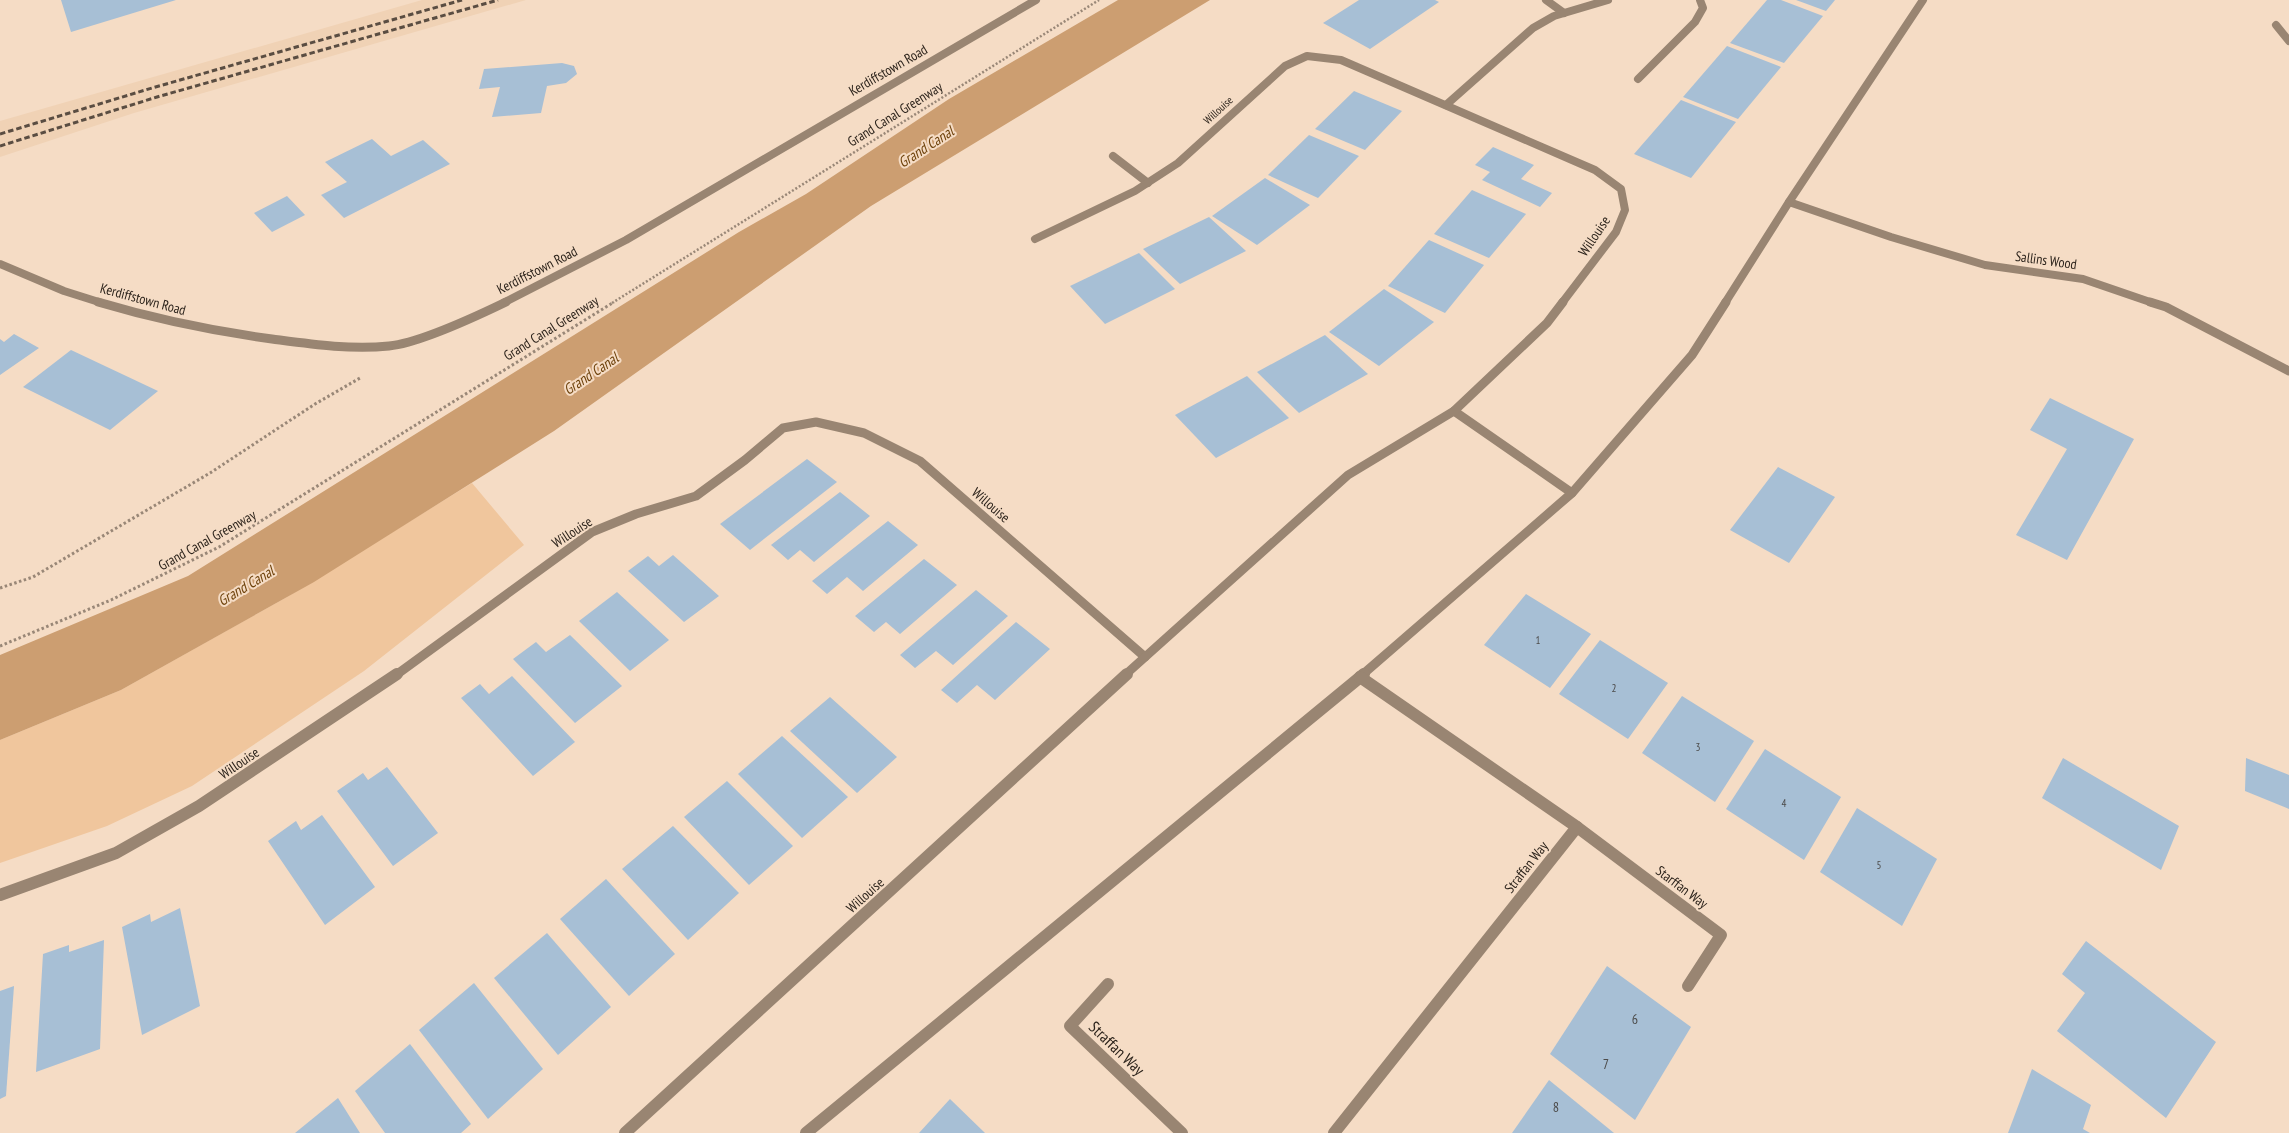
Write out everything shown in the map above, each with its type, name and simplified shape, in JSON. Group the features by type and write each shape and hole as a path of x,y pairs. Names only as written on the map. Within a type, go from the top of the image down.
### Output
{"street":[{"name":"Kerdiffstown Road","path":"0,264 64,291 150,317 223,332 322,346 389,346 410,342 491,308 626,240 1036,0"},
{"path":"1546,0 1564,13"},
{"path":"1446,105 1534,28 1554,16 1608,0"},
{"path":"806,1133 1360,677 1572,493 1692,355 1789,202 1923,0"},
{"path":"1638,79 1695,22 1703,8 1702,1"},
{"path":"2276,25 2289,40"},
{"name":"Willouise","path":"625,1133 1145,657 1348,475 1454,411 1547,323 1616,232 1625,210 1620,188 1595,170 1341,60 1307,56 1285,66 1178,163 1135,191 1035,239"},
{"path":"1113,156 1148,183"},
{"name":"Sallins Wood","path":"1789,202 1891,237 1986,265 2083,279 2111,288 2166,307 2289,371"},
{"path":"1454,411 1572,493"},
{"name":"Willouise","path":"0,895 116,853 199,806 393,677 592,532 636,514 696,496 745,460 783,428 816,422 864,433 920,461 1145,657"},
{"path":"1360,677 1577,827"},
{"name":"Starffan Way","path":"1577,827 1721,935 1688,986"},
{"name":"Straffan Way","path":"1334,1133 1577,827"},
{"name":"Straffan Way","path":"1108,984 1070,1026 1182,1133"}],"path":[{"name":"Grand Canal Greenway","path":"0,646 109,601 219,547 1099,0"},
{"path":"0,588 33,577 210,474 315,404 360,378 389,346"}],"shaded area":[{"path":"422,0 526,0 134,113 0,157 0,121"},
{"path":"472,483 524,545 364,671 192,786 107,826 0,863 0,740 121,690 287,597"}],"water":[{"name":"Grand Canal","path":"1118,0 1210,0 871,206 554,431 314,582 121,690 0,740 0,655 188,576 739,232 806,194 949,99"}],"building":[{"path":"61,0 176,0 71,32"},
{"path":"1359,0 1435,0 1439,2 1370,49 1323,23"},
{"path":"1767,0 1781,0 1823,16 1784,63 1730,43"},
{"path":"1796,0 1835,0 1826,11"},
{"path":"1727,46 1781,67 1738,119 1683,97"},
{"path":"562,63 574,66 577,74 566,83 547,86 541,113 492,117 500,87 479,89 484,69"},
{"path":"1354,91 1402,111 1365,150 1315,129"},
{"path":"1681,100 1736,122 1691,178 1634,154"},
{"path":"1309,135 1359,156 1318,198 1268,175"},
{"path":"372,139 391,156 423,140 450,164 344,218 321,195 347,182 325,162"},
{"path":"1493,147 1534,165 1521,179 1552,193 1540,207 1482,180 1490,172 1475,165"},
{"path":"1265,178 1310,205 1257,245 1212,216"},
{"path":"1472,190 1526,214 1489,258 1434,234"},
{"path":"287,196 305,215 272,232 254,213"},
{"path":"1209,217 1246,251 1180,284 1143,249"},
{"path":"1429,240 1484,265 1445,313 1388,286"},
{"path":"1139,253 1175,289 1105,324 1070,286"},
{"path":"1384,289 1434,322 1379,366 1329,332"},
{"path":"14,334 39,348 0,375 0,339 4,342"},
{"path":"1325,335 1368,374 1299,413 1257,372"},
{"path":"71,350 158,391 110,430 23,387"},
{"path":"1247,376 1289,418 1216,458 1175,415"},
{"path":"2050,398 2134,439 2067,560 2016,535 2067,449 2030,430"},
{"path":"807,459 837,482 750,550 720,524"},
{"path":"1778,467 1835,497 1789,563 1730,530"},
{"path":"840,492 870,516 814,562 800,550 788,560 771,545"},
{"path":"888,521 918,545 863,591 847,577 827,594 812,581"},
{"path":"673,555 719,596 684,622 628,571 648,556 659,566"},
{"path":"924,559 957,585 900,634 886,622 874,632 855,616"},
{"path":"976,590 1008,616 953,665 936,651 915,668 900,655"},
{"path":"617,592 669,640 630,671 579,621"},
{"path":"1526,594 1591,634 1550,688 1484,645"},
{"path":"1016,622 1050,649 995,700 977,685 957,703 941,690"},
{"path":"570,635 622,686 575,723 513,659 536,642 546,652"},
{"path":"1600,640 1668,683 1628,739 1559,694"},
{"path":"512,676 575,742 533,776 461,698 480,684 489,694"},
{"path":"1682,696 1754,741 1715,802 1642,753"},
{"path":"830,697 897,757 857,793 790,731"},
{"path":"782,736 848,797 802,838 738,774"},
{"path":"1765,749 1841,797 1804,860 1726,809"},
{"path":"2063,758 2179,826 2161,870 2042,798"},
{"path":"2246,758 2289,775 2289,809 2245,791"},
{"path":"387,767 438,833 393,866 337,791 363,773 368,780"},
{"path":"727,781 793,846 749,885 684,817"},
{"path":"1857,808 1937,859 1902,926 1820,872"},
{"path":"322,815 375,887 325,925 268,841 296,821 301,830"},
{"path":"673,826 739,893 688,940 622,869"},
{"path":"606,879 675,954 629,996 560,919"},
{"path":"180,908 200,1006 142,1035 122,927 150,914 151,922"},
{"path":"547,933 611,1007 558,1055 494,978"},
{"path":"104,940 100,1049 36,1072 43,954 69,945 69,952"},
{"path":"2086,941 2216,1042 2166,1118 2057,1031 2085,993 2062,974"},
{"path":"1607,966 1691,1027 1635,1120 1550,1054"},
{"path":"474,983 543,1069 488,1119 419,1030"},
{"path":"14,986 6,1096 0,1099 0,991"},
{"path":"410,1044 471,1124 461,1133 385,1133 355,1091"},
{"path":"2032,1069 2091,1105 2083,1129 2090,1133 2008,1133"},
{"path":"1549,1080 1614,1133 1512,1133"},
{"path":"338,1098 360,1133 295,1133"},
{"path":"950,1099 985,1133 919,1133"}],"railway":[{"path":"0,134 152,88 462,0"},
{"path":"0,146 157,97 498,0"}]}
